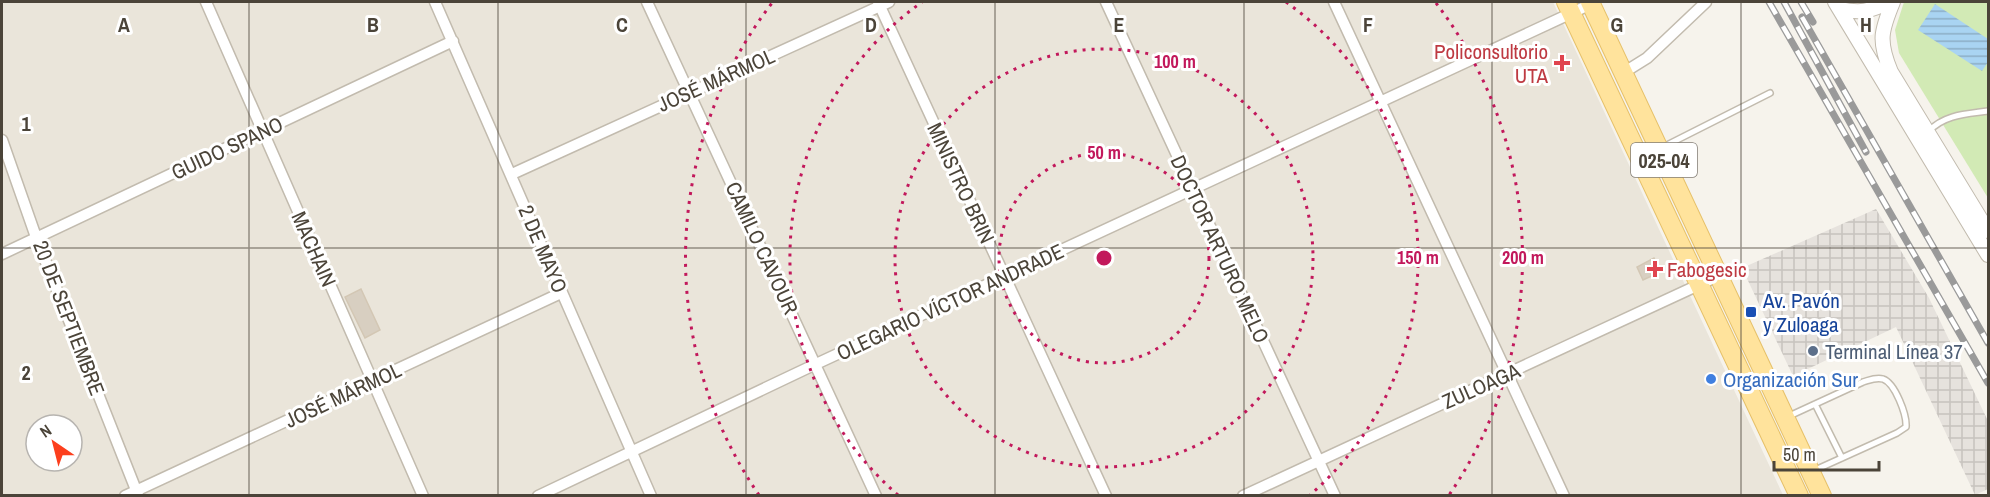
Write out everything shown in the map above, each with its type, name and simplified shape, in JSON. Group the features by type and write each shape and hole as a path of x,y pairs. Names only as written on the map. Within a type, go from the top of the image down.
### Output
{"main road":[{"name":"025-04","path":"1591,3 1822,495"},
{"name":"025-04","path":"1568,7 1798,495"}],"street":[{"name":"MACHAIN","path":"206,2 423,495"},
{"name":"2 DE MAYO","path":"435,2 651,495"},
{"name":"CAMILO CAVOUR","path":"647,2 876,495"},
{"name":"DOCTOR ARTURO MELO","path":"1106,2 1335,495"},
{"path":"1334,2 1564,495"},
{"path":"1623,73 1647,58 1706,2"},
{"path":"1837,5 1856,12 1872,10 1887,2"},
{"path":"1893,2 1883,26 1884,54 1891,72 1989,231"},
{"name":"JOSÉ MÁRMOL","path":"512,174 882,3"},
{"name":"MINISTRO BRIN","path":"882,3 1004,277 1106,495"},
{"name":"OLEGARIO VÍCTOR ANDRADE","path":"538,495 1381,103 1568,7 1591,3"},
{"path":"1837,5 1989,255"},
{"name":"GUIDO SPANO","path":"2,254 453,41"},
{"name":"20 DE SEPTIEMBRE","path":"2,140 36,237 137,493"},
{"name":"ZULOAGA","path":"1242,495 1718,276"},
{"name":"JOSÉ MÁRMOL","path":"125,495 137,493 561,293"}],"lane":[{"path":"1659,149 1770,93"},
{"path":"1928,132 1934,126 1956,115 1989,111"},
{"path":"1785,418 1863,382 1876,378 1885,379 1892,385 1907,419 1906,427 1811,471"},
{"path":"1815,404 1842,458"}],"shaded area":[{"path":"2,2 1553,2 1783,495 2,495"},
{"name":"Terminal Línea 37","path":"1876,209 1929,298 1988,421 1988,489 1975,495 1896,327 1793,376 1742,268"}],"green space":[{"path":"1904,2 1988,2 1988,198 1899,53 1895,30"}],"water":[{"path":"1935,4 1988,39 1988,62 1982,71 1918,30"}],"building":[{"path":"1654,258 1659,268 1656,274 1643,280 1637,267"},
{"path":"361,289 380,330 365,338 345,297"}],"railway":[{"path":"1769,2 1988,383"},
{"path":"1784,2 1866,152"},
{"path":"1801,2 1813,22"},
{"path":"1802,17 1988,343"}],"place":[{"name":"Policonsultorio UTA","path":"1562,63"},
{"name":"Fabogesic","path":"1655,269"},
{"name":"Av. Pavón y Zuloaga","path":"1751,312"},
{"name":"Terminal Línea 37","path":"1813,351"},
{"name":"Organización Sur","path":"1711,379"}]}
